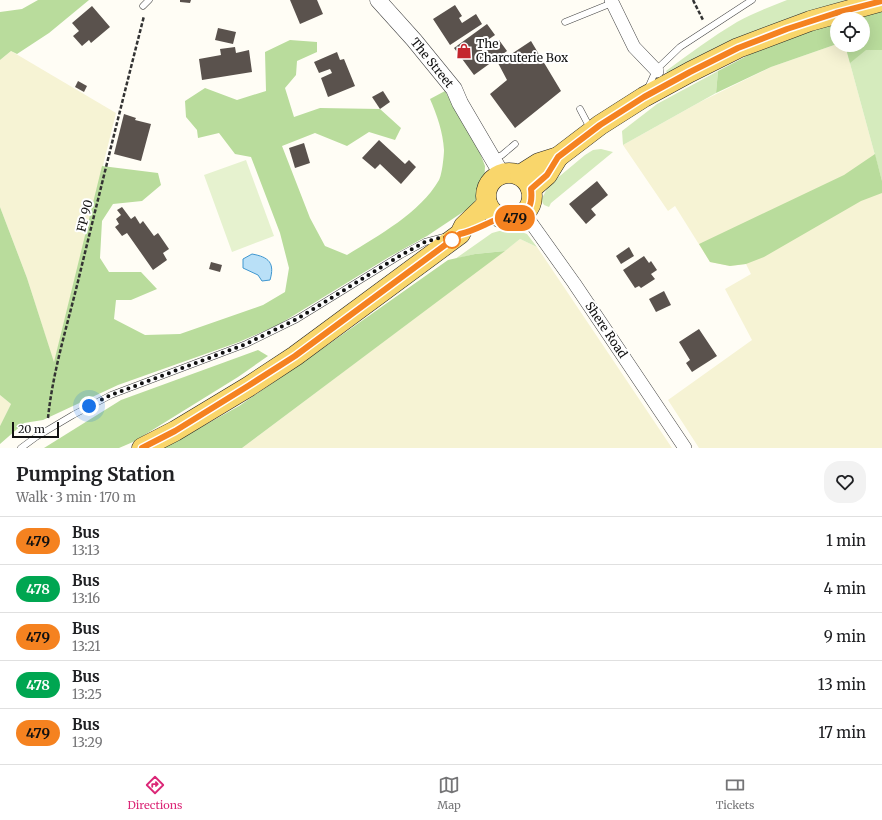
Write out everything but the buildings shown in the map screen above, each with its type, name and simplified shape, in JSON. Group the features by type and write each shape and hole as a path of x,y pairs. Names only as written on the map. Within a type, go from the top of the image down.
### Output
{"main road":[{"path":"526,182 547,175 558,157 592,131 644,97 690,72 745,46 810,21 882,1"},
{"path":"497,167 512,172 526,182 532,198 531,205 524,213 516,218 508,219 494,210 486,199 486,191 489,183 495,177 497,167"},
{"path":"142,448 175,431 235,395 295,356 457,236 470,232 494,210"}],"street":[{"name":"The Street","path":"378,0 414,40 454,89 460,103 497,167"},
{"path":"612,1 634,47 657,71"},
{"name":"Shere Road","path":"524,213 574,283 685,448"}],"lane":[{"path":"143,6 149,0"},
{"path":"644,97 657,71 656,70 680,47 752,0"},
{"path":"564,22 612,1"},
{"path":"580,109 592,131"},
{"path":"497,167 502,155 515,144"},
{"path":"21,448 47,430 111,395 246,344 297,319 401,255 425,242 442,237 457,236"}],"path":[{"path":"693,0 707,30"},
{"name":"FP 90","path":"47,430 50,398 144,16 143,6"}],"shaded area":[{"path":"830,46 830,52 847,52 882,181 882,448 699,448 668,400 752,340 725,289 751,274 746,264 730,266 710,262 675,206 668,211 623,145 700,102 771,67"},
{"path":"11,51 116,113 54,363 27,278 0,207 0,60"},
{"path":"520,239 537,247 672,448 242,448"},
{"path":"0,395 11,404 0,426"}],"green space":[{"path":"38,0 89,0 49,33 17,54 11,51 0,60 0,12 22,9"},
{"path":"787,0 846,0 794,16 668,74 666,71 737,22"},
{"path":"882,7 882,181 847,52 870,52 870,15"},
{"path":"882,7 882,50 870,50 870,12 865,12"},
{"path":"830,23 830,46 771,67 716,93 718,71 768,45"},
{"path":"290,40 317,42 317,52 297,61 296,75 285,88 294,117 320,108 380,109 401,128 395,140 369,132 347,146 315,133 282,146 310,218 325,246 347,255 410,213 431,192 440,178 444,150 439,124 430,99 445,91 477,145 485,166 484,186 472,206 427,236 389,257 278,325 239,342 118,385 43,420 24,423 0,444 0,426 11,404 0,395 0,207 27,278 54,362 102,166 158,173 161,185 142,201 113,204 102,221 100,258 109,272 141,272 157,289 131,300 116,300 114,319 145,335 180,334 263,305 285,292 289,268 280,233 251,157 235,154 219,133 198,138 197,130 186,117 185,101 205,88 237,100 266,91 265,52"},
{"path":"847,52 864,52 850,63"},
{"path":"718,71 716,93 623,145 622,131 657,104"},
{"path":"601,149 613,152 551,203 549,207 544,205 541,200 549,185 585,155 593,150"},
{"path":"875,154 882,181 882,193 861,201 764,257 746,264 730,266 710,262 699,244 844,175"},
{"path":"246,160 274,236 232,252 204,175"},
{"path":"510,228 527,234 537,247 520,239 505,251 475,254 455,259 492,233"},
{"path":"505,251 242,448 164,448 239,406 448,260 475,254"},
{"path":"258,350 268,356 238,377 133,442 119,448 44,448 121,400"}],"water":[{"path":"252,254 263,257 269,262 272,269 270,280 262,281 258,275 243,268 243,259"}],"bus line":[{"name":"479","path":"142,448 175,431 295,356 460,234 470,232 501,217 508,219 516,218 524,213 531,205 531,189 547,175 558,157 600,125 644,97 738,48 810,21 882,1"}],"place":[{"name":"The Charcuterie Box","path":"464,51"}],"route":[{"path":"89,406 111,395 246,344 297,319 401,255 425,242 442,237 454,239 452,240"}]}
